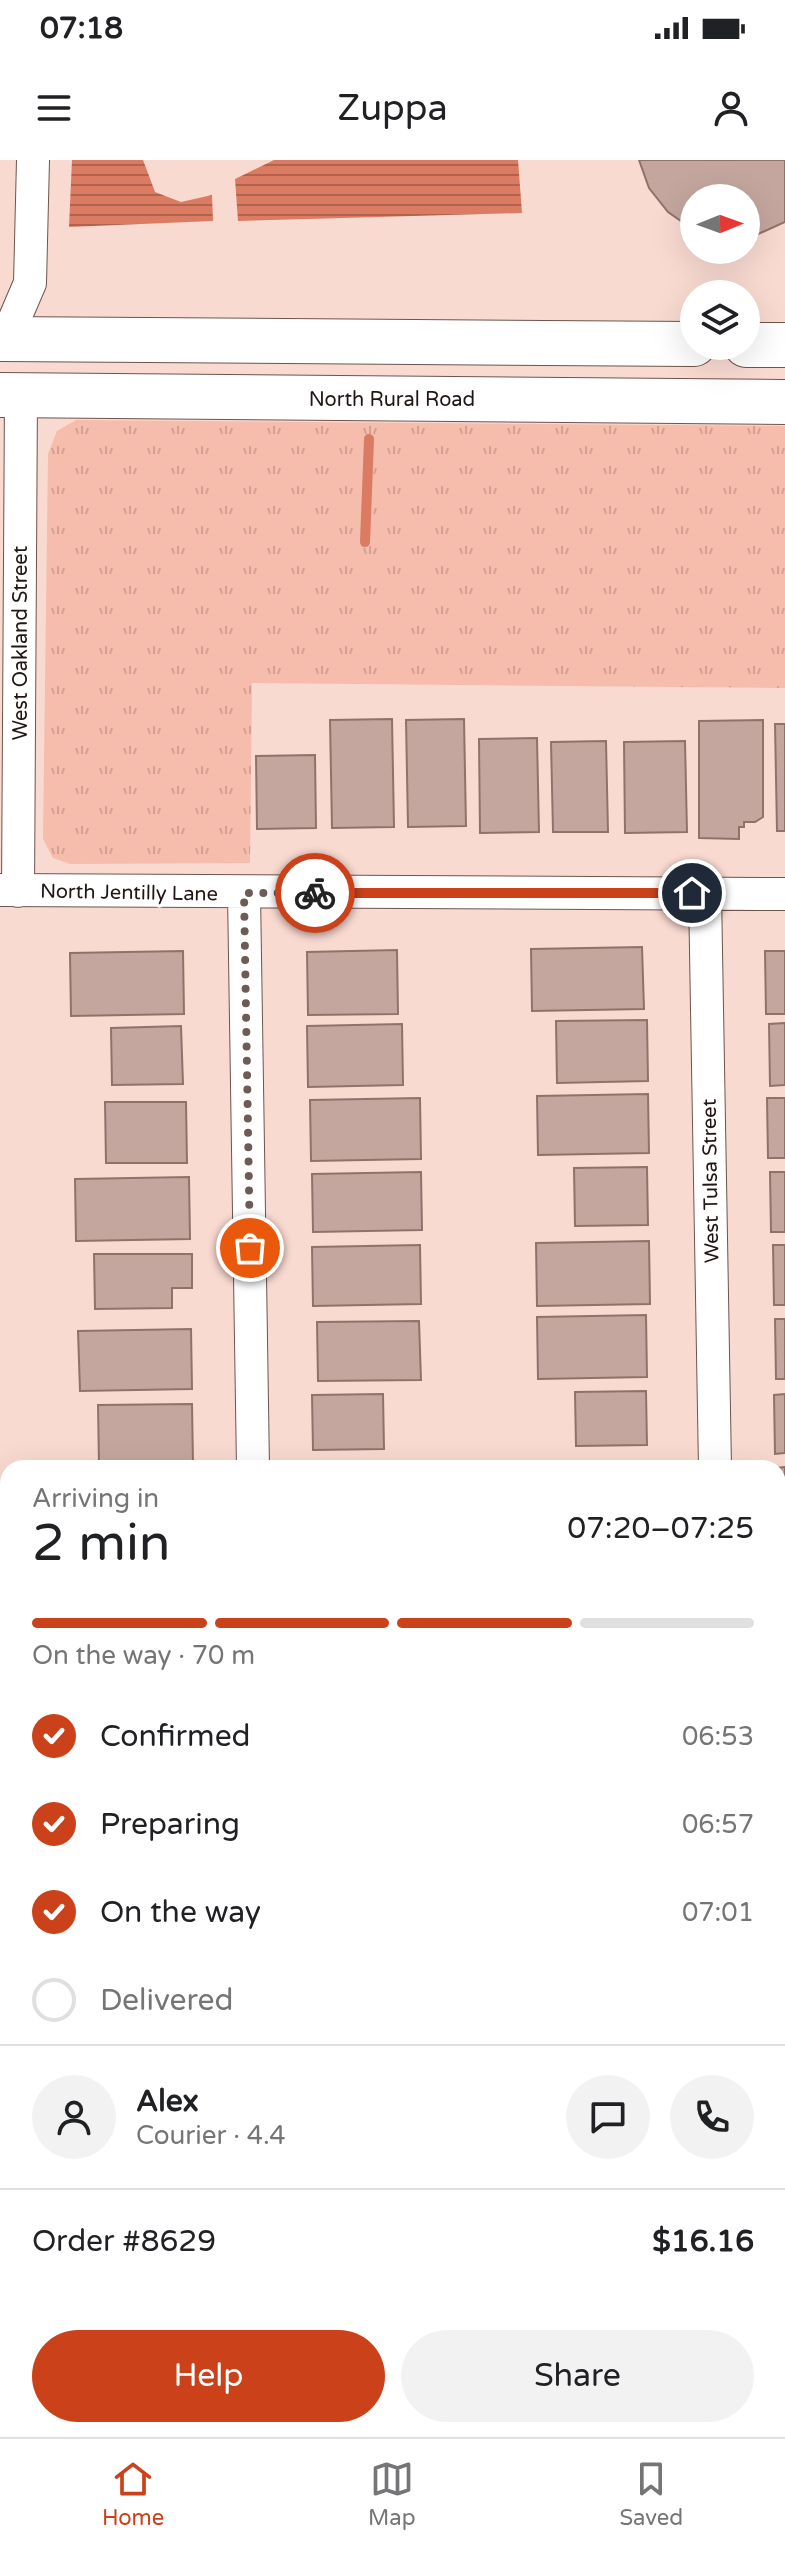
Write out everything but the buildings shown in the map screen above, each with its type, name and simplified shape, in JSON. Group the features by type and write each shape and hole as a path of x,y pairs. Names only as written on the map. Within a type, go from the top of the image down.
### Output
{"main road":[{"path":"2,336 680,344"},
{"path":"760,345 785,345"},
{"name":"North Rural Road","path":"11,395 785,402"}],"street":[{"path":"2,336 30,283 33,160"},
{"name":"West Oakland Street","path":"9,890 11,395"},
{"name":"North Jentilly Lane","path":"9,890 785,894"},
{"path":"244,893 253,1460"},
{"name":"West Tulsa Street","path":"705,893 715,1460"}],"green space":[{"path":"76,420 785,426 785,688 252,683 250,863 70,864 53,858 43,839 48,454 57,431"}],"shaded area":[{"path":"72,160 143,160 155,192 181,202 212,195 213,221 69,227"},
{"path":"274,160 518,160 522,213 238,221 235,179"}],"waterway":[{"path":"365,542 369,439"}],"way so far":[{"path":"250,1248 244,893 315,893"}],"route":[{"path":"315,893 692,893"}]}
